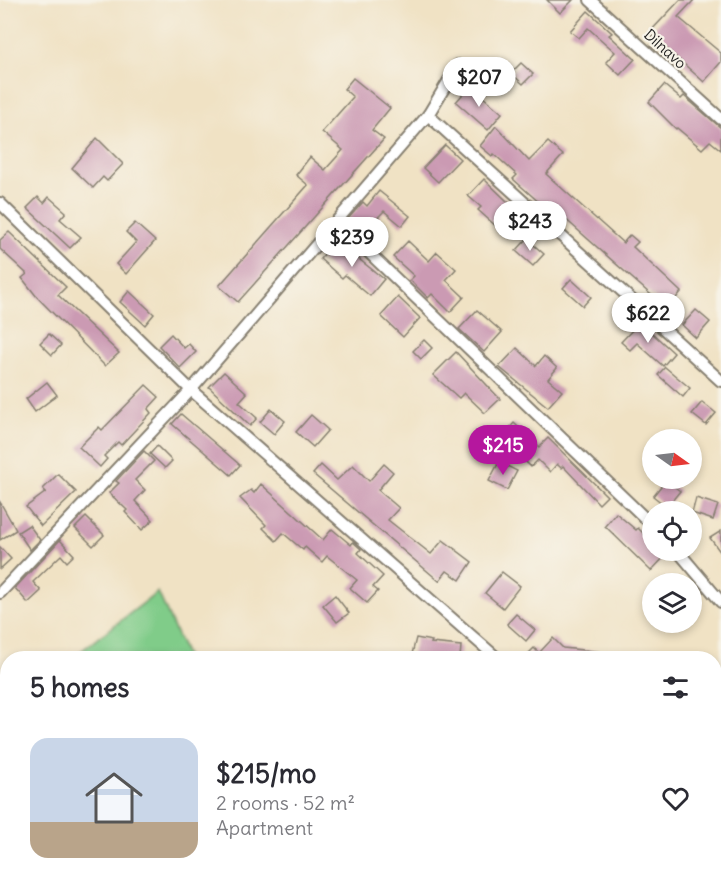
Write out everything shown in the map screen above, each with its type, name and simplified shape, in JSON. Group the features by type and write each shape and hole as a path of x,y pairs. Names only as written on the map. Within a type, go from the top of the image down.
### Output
{"street":[{"name":"Dilnavo","path":"590,0 721,119"},
{"path":"0,593 191,390 428,115 458,65"},
{"path":"428,115 721,381"},
{"path":"0,203 191,390 489,651"},
{"path":"336,222 642,515"},
{"path":"686,561 721,602"}],"green space":[{"path":"158,592 184,651 81,651"}],"building":[{"path":"547,0 573,0 560,13"},
{"path":"680,0 694,0 678,17 721,53 721,62 704,82 649,33"},
{"path":"588,11 635,59 620,75 606,62 615,52 588,28 579,38 570,31"},
{"path":"521,63 533,74 523,84 511,73"},
{"path":"353,78 390,108 372,130 384,139 238,302 219,286 308,185 296,175 310,157 325,170 343,150 322,132 353,97 344,89"},
{"path":"664,85 681,99 684,96 721,128 721,150 710,141 702,149 676,129 649,102"},
{"path":"470,86 502,113 488,130 456,102"},
{"path":"496,126 529,161 548,142 563,155 546,174 623,243 630,235 638,242 633,247 681,292 667,309 562,216 559,220 513,179 517,175 494,154 492,156 480,146"},
{"path":"97,138 123,164 107,181 103,177 93,188 72,168"},
{"path":"445,145 460,159 438,182 423,168"},
{"path":"484,179 531,224 521,234 506,220 498,228 478,210 481,207 468,196"},
{"path":"379,191 410,216 402,226 384,211 362,234 347,220 363,202 367,206"},
{"path":"38,197 44,203 49,197 66,212 60,219 81,237 70,248 27,208"},
{"path":"135,223 155,241 126,274 116,264 136,242 126,232"},
{"path":"9,232 66,287 58,295 119,353 105,366 37,297 22,278 27,274 0,249 0,240"},
{"path":"527,239 544,254 533,266 516,251"},
{"path":"336,241 384,279 370,296 345,275 342,278 320,259"},
{"path":"408,241 429,261 437,252 456,269 446,280 464,297 450,312 432,294 428,298 410,280 414,276 393,257"},
{"path":"571,279 591,297 583,306 563,288"},
{"path":"129,291 154,314 145,325 120,302"},
{"path":"398,297 420,318 403,337 381,316"},
{"path":"477,310 502,332 484,352 459,329"},
{"path":"696,310 710,322 696,338 682,325"},
{"path":"640,322 674,353 663,366 637,343 630,350 621,342"},
{"path":"49,334 61,345 52,355 40,343"},
{"path":"171,334 184,348 189,344 196,352 180,368 159,346"},
{"path":"424,340 432,348 421,359 413,351"},
{"path":"517,348 536,366 544,356 557,368 548,379 562,391 548,407 499,367"},
{"path":"456,352 500,399 485,413 464,393 459,398 433,375"},
{"path":"665,367 690,388 683,397 658,375"},
{"path":"224,372 247,393 239,402 257,418 250,426 209,387"},
{"path":"47,382 57,395 35,412 26,399"},
{"path":"146,385 159,397 148,409 151,413 121,445 118,442 104,456 107,459 100,467 79,447 99,427 102,430"},
{"path":"702,402 716,413 706,425 692,414"},
{"path":"271,409 285,421 274,434 260,422"},
{"path":"181,414 240,465 231,475 172,424"},
{"path":"311,415 328,430 313,447 296,432"},
{"path":"514,423 539,447 548,438 607,496 599,504 563,466 561,468 557,464 550,472 538,460 531,467 524,460 531,454 507,431"},
{"path":"157,446 172,461 165,468 150,454"},
{"path":"144,451 154,461 135,480 145,490 135,501 153,520 142,530 125,512 127,510 109,493 119,483 116,481"},
{"path":"499,462 517,471 507,490 489,481"},
{"path":"384,464 393,472 378,490 399,508 388,520 431,554 443,540 472,562 460,580 447,571 439,581 313,474 321,465 337,480 353,465 369,481"},
{"path":"58,474 76,492 41,526 26,507 46,492 43,489"},
{"path":"261,484 323,540 332,529 351,545 353,542 361,549 358,553 383,576 373,587 378,591 367,603 350,588 357,580 327,556 322,562 305,547 303,550 283,533 276,541 263,528 266,525 240,498 251,490 254,493"},
{"path":"659,489 680,491 672,501 659,501 653,496"},
{"path":"696,498 718,505 713,520 702,516 702,501 695,501"},
{"path":"0,502 16,530 0,540"},
{"path":"616,513 636,530 638,528 642,532 642,561 660,561 651,571 605,526"},
{"path":"86,517 104,535 93,546 75,528"},
{"path":"29,525 40,540 30,550 18,532"},
{"path":"721,531 721,553 710,538"},
{"path":"60,540 74,555 67,562 61,555 33,582 41,591 28,603 15,588"},
{"path":"0,547 11,559 0,569"},
{"path":"502,572 520,586 503,608 485,593"},
{"path":"335,595 349,613 337,622 323,605"},
{"path":"516,614 535,630 526,641 507,624"},
{"path":"416,638 432,641 431,643 461,646 461,651 413,651"},
{"path":"553,638 563,648 593,651 541,651"}]}
